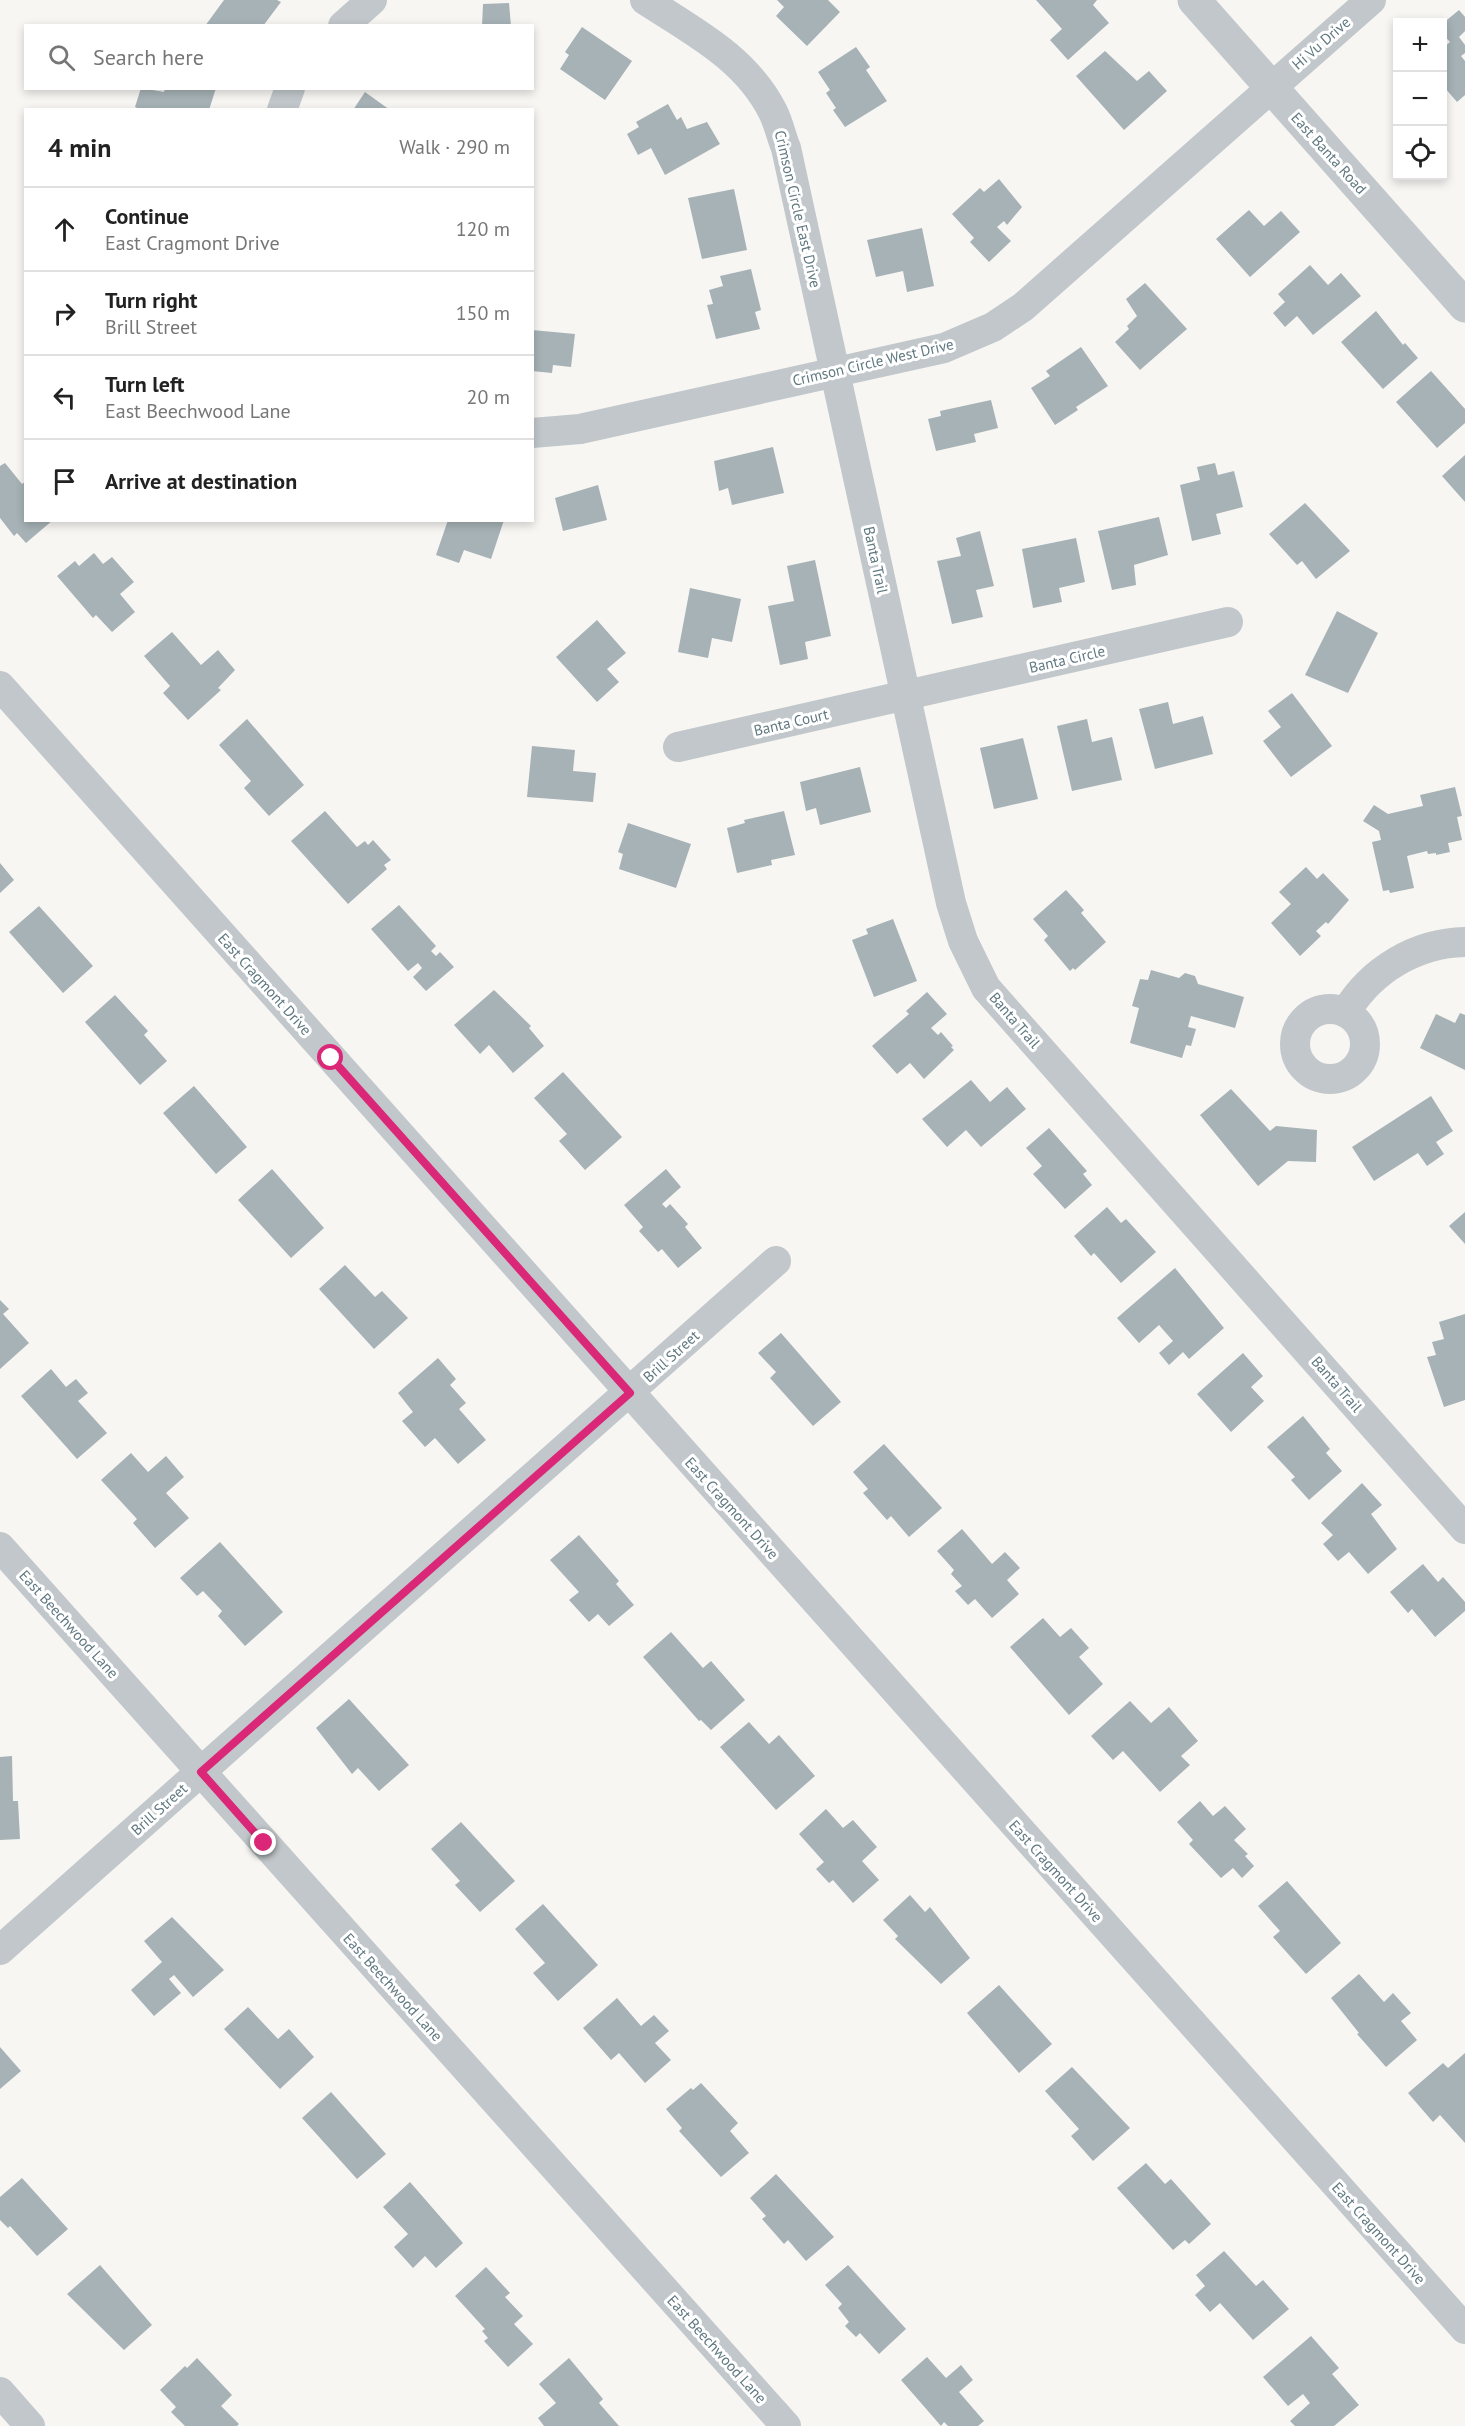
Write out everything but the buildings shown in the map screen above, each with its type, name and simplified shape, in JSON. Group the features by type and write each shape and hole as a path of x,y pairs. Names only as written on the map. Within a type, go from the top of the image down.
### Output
{"street":[{"path":"345,24 372,0"},
{"name":"Crimson Circle East Drive","path":"645,0 717,46 746,71 773,112 786,148 835,370"},
{"name":"East Banta Road","path":"1194,0 1465,306"},
{"name":"Hi Vu Drive","path":"1271,87 1371,0"},
{"name":"Crimson Circle West Drive","path":"534,433 580,429 835,370 944,348 969,339 1008,318 1271,87"},
{"path":"283,108 289,90"},
{"name":"Banta Trail","path":"835,370 951,903 963,941 986,988 1465,1529"},
{"name":"Banta Circle","path":"905,696 1228,622"},
{"name":"East Cragmont Drive","path":"0,686 1465,2329"},
{"name":"Banta Court","path":"678,747 905,696"},
{"path":"1346,1012 1368,984 1406,956 1437,944 1465,942"},
{"name":"Brill Street","path":"0,1950 776,1261"},
{"name":"East Beechwood Lane","path":"0,1547 786,2426"},
{"path":"0,2392 30,2426"}],"route":[{"path":"264,1843 201,1772 630,1393 331,1058"}]}
